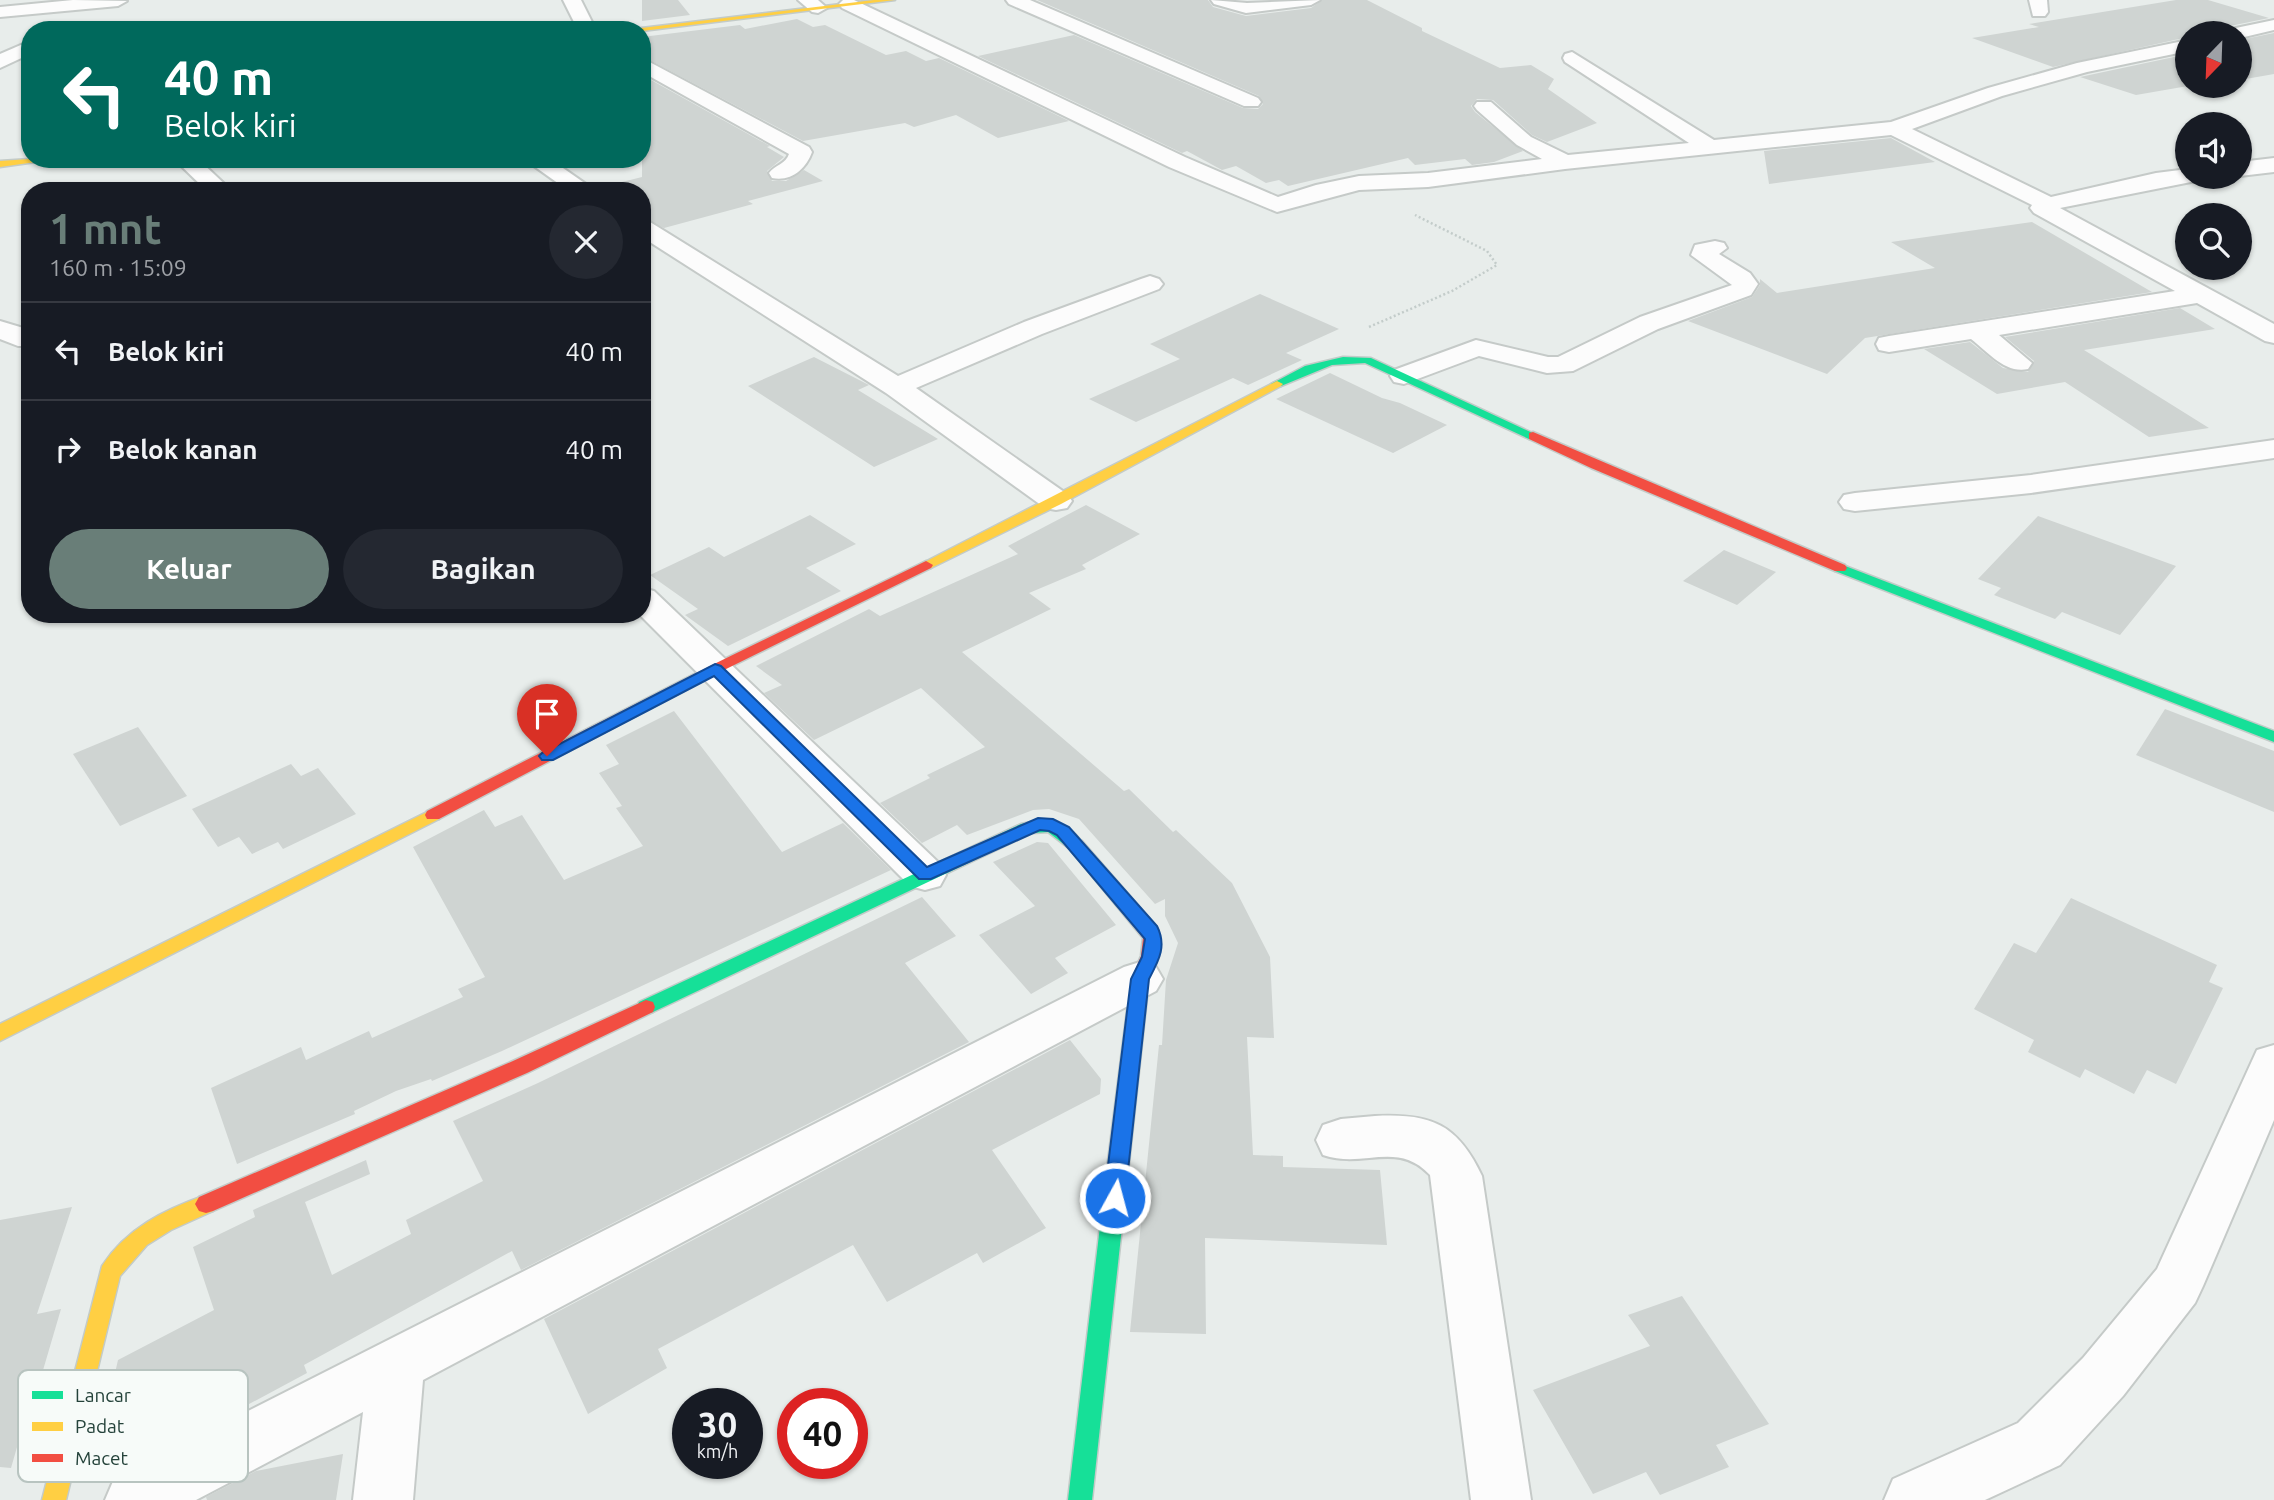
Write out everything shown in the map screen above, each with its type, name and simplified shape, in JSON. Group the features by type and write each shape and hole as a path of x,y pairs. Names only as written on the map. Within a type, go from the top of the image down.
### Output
{"street":[{"path":"0,2 13,0 36,7"},
{"path":"572,0 582,21"},
{"path":"651,27 812,4 892,0"},
{"path":"1015,0 1251,102"},
{"path":"1220,0 1242,8 1311,0"},
{"path":"0,12 119,1"},
{"path":"79,21 119,1"},
{"path":"848,4 1177,162 1278,205 1324,190 1359,183 1428,180 1565,162 1894,128 2020,85 2084,67 2175,48"},
{"path":"2252,30 2274,25"},
{"path":"10,36 21,35"},
{"path":"0,62 21,51"},
{"path":"1572,58 1710,147"},
{"path":"651,69 801,152 800,159 780,173"},
{"path":"1483,106 1529,144 1565,162"},
{"path":"1894,128 2048,204"},
{"path":"0,164 21,162"},
{"path":"2252,168 2274,165"},
{"path":"196,168 211,182"},
{"path":"549,168 571,182"},
{"path":"2175,178 2048,204 2042,208 2274,335"},
{"path":"651,233 896,387 1056,501"},
{"path":"1404,376 1476,348 1548,365 1569,363 1650,323 1742,290 1745,284 1741,278 1703,254 1704,250 1715,248"},
{"path":"896,387 1032,328 1150,284"},
{"path":"1889,344 2200,295"},
{"path":"0,329 21,338"},
{"path":"1976,330 2018,363"},
{"path":"0,1033 307,881 715,669 1056,501 1315,365 1332,360 1358,358 1377,363 1595,465 1804,554 2274,737"},
{"path":"1855,502 2031,484 2274,449"},
{"path":"651,607 925,875"},
{"path":"85,1370 106,1281 114,1263 133,1241 149,1229 520,1067 1038,824 1053,825 1063,831 1150,931 1154,946 1140,979 1080,1500"},
{"path":"248,1442 1140,979"},
{"path":"1914,1500 2004,1462 2039,1444 2103,1377 2176,1286 2274,1064"},
{"path":"1341,1140 1395,1135 1435,1146 1451,1161 1457,1176 1501,1500"},
{"path":"383,1500 396,1365"},
{"path":"54,1500 58,1482"},
{"path":"135,1500 170,1482"}],"path":[{"path":"1315,365 1355,332 1452,291 1497,265 1487,251 1442,230 1359,183"}],"building":[{"path":"642,0 678,0 690,15 642,21"},
{"path":"1037,0 1208,0 1213,7 1246,16 1311,8 1322,0 1367,0 1422,28 1422,31 1500,68 1531,65 1554,79 1548,89 1597,123 1547,142 1532,135 1493,100 1477,99 1471,106 1475,112 1523,151 1494,162 1472,165 1465,159 1415,165 1408,158 1288,186 1279,180 1266,183 1236,166 1222,170 1187,151 1182,153 978,56 1074,35 1243,108 1258,109 1263,104 1259,96"},
{"path":"2176,0 2208,0 2269,18 2252,21 2175,21 2175,40 2053,67 1972,38 2039,27 2029,24"},
{"path":"797,19 813,27 825,25 886,55 906,51 926,61 939,58 1069,121 998,138 956,115 914,127 905,123 803,141 651,61 651,36 740,25 745,29"},
{"path":"2274,33 2274,74 2252,78 2252,38"},
{"path":"2175,57 2175,88 2136,95 2080,77"},
{"path":"651,80 770,146 767,147 784,157 767,171 772,181 786,181 804,170 823,181 748,201 753,204 664,228 651,222 651,182 622,182 642,177 642,168 651,168"},
{"path":"1891,138 1935,162 1769,184 1764,151"},
{"path":"2032,222 2152,292 1865,338 1827,374 1688,321 1752,297 1760,285 1760,279 1777,293 1935,268 1891,242"},
{"path":"1260,294 1339,329 1286,353 1302,360 1248,385 1233,378 1136,422 1089,399 1180,359 1150,344"},
{"path":"2180,308 2215,329 2084,350 2209,428 2149,437 2065,382 1997,394 1924,349 1970,342 2003,368 2028,372 2034,361 2005,337"},
{"path":"814,357 869,385 858,390 938,439 874,467 748,386"},
{"path":"1330,373 1447,425 1393,453 1276,399"},
{"path":"1086,505 1140,534 1082,565 1086,569 1029,593 1051,609 962,652 1124,791 1129,789 1173,832 1176,830 1232,883 1270,957 1274,1038 1247,1037 1253,1155 1283,1156 1283,1167 1380,1170 1387,1245 1205,1238 1206,1334 1130,1332 1159,1045 1162,1045 1166,980 1178,943 1165,916 1165,899 1155,904 1079,819 1049,809 1033,810 967,835 957,825 922,843 880,803 930,778 927,775 985,747 921,688 814,740 764,693 782,685 756,666 869,609 880,616 1018,554 1008,546"},
{"path":"810,515 856,544 806,568 841,591 728,646 685,615 698,609 651,576 709,547 724,557"},
{"path":"2038,516 2176,566 2120,635 2062,612 2055,619 1994,595 2001,588 1978,579"},
{"path":"1724,550 1776,572 1737,605 1683,581"},
{"path":"2165,709 2274,751 2274,812 2136,755"},
{"path":"674,711 782,852 843,823 891,870 502,1051 432,1081 431,1079 396,1091 354,1111 355,1114 237,1164 211,1088 301,1047 306,1060 369,1031 372,1038 463,997 458,989 485,977 413,847 484,810 495,827 522,815 564,880 643,846 616,808 622,806 599,773 619,764 606,745"},
{"path":"138,727 187,796 120,826 73,754"},
{"path":"291,764 301,776 318,768 356,814 283,849 278,842 252,854 239,837 218,847 192,809"},
{"path":"1037,842 1048,843 1116,925 1055,958 1068,973 1031,994 979,935 1035,906 993,862"},
{"path":"922,897 956,936 905,963 969,1042 521,1270 512,1251 304,1365 307,1373 248,1405 248,1370 116,1370 118,1360 214,1310 193,1247 255,1217 253,1210 366,1160 370,1174 305,1202 332,1275 411,1234 406,1220 483,1181 453,1121 538,1083"},
{"path":"2071,898 2217,965 2209,982 2223,988 2176,1084 2147,1070 2134,1094 2085,1069 2080,1078 2028,1052 2034,1040 1974,1009 2014,943 2036,953"},
{"path":"1070,1040 1101,1079 1100,1094 992,1150 1046,1228 983,1263 977,1253 887,1302 853,1245 658,1349 667,1368 588,1414 544,1319"},
{"path":"72,1207 37,1314 61,1309 43,1370 18,1370 18,1444 11,1468 0,1467 0,1220"},
{"path":"1682,1296 1769,1424 1716,1445 1729,1467 1660,1495 1646,1472 1593,1494 1533,1390 1650,1346 1628,1315"},
{"path":"343,1454 336,1500 207,1500 206,1497 235,1482 248,1482 248,1475 256,1471"}],"traffic: fast":[{"path":"1277,384 1331,362 1367,360 1533,436"},
{"path":"1840,568 2274,737"},
{"path":"646,1007 1027,828 1042,825 1054,828 1076,845"},
{"path":"1080,1500 1113,1209"}],"traffic: slow":[{"path":"651,27 892,0"},
{"path":"0,164 21,162"},
{"path":"926,565 1056,501 1277,384"},
{"path":"0,1033 433,815"},
{"path":"86,1370 110,1273 119,1259 129,1247 151,1230 206,1204"},
{"path":"54,1500 58,1482"}],"traffic: jam":[{"path":"1533,436 1595,465 1840,568"},
{"path":"433,815 715,669 926,565"},
{"path":"1076,845 1150,931 1152,938 1150,956 1140,979 1113,1209"},
{"path":"206,1204 520,1067 646,1007"}],"route":[{"path":"547,756 715,669 925,875 1004,837 1038,824 1053,825 1063,831 1154,939 1151,957 1140,979 1115,1198"}]}
